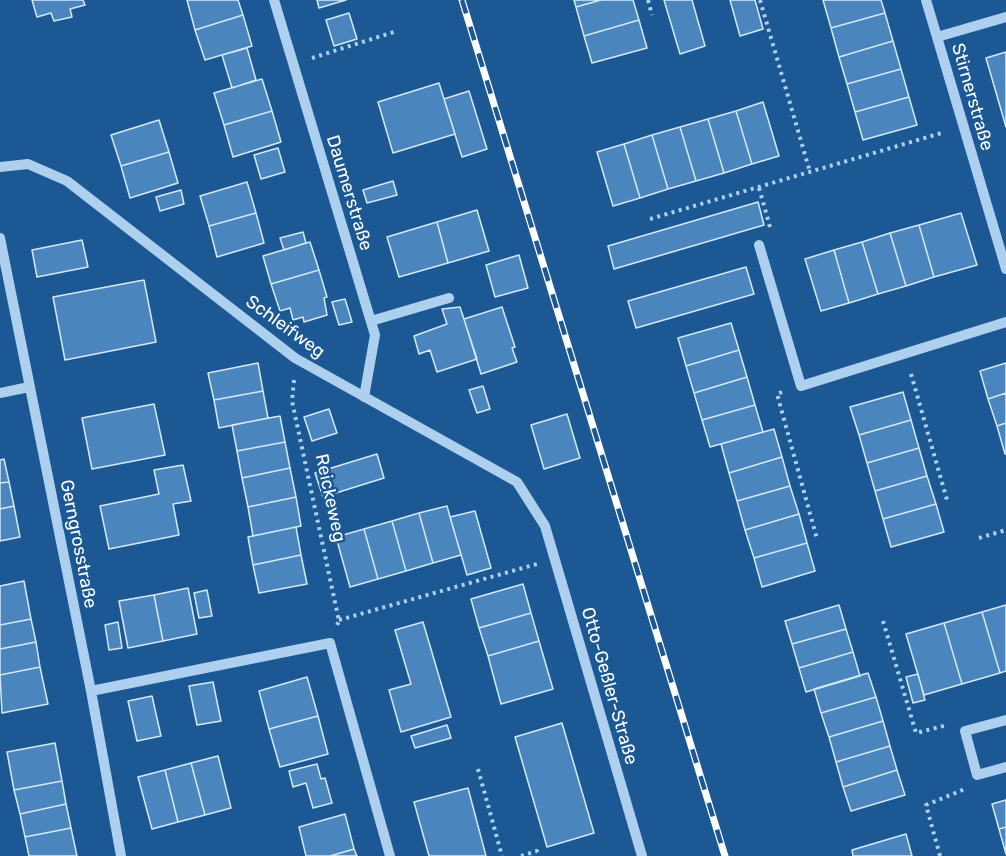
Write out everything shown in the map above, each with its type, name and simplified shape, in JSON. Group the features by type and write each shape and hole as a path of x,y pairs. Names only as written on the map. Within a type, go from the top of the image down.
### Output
{"street":[{"name":"Daumerstraße","path":"274,0 375,335 364,397"},
{"name":"Stirnerstraße","path":"926,0 1006,269"},
{"name":"Stirnerstraße","path":"938,37 1006,16"},
{"name":"Schleifweg","path":"0,167 28,164 67,181 295,358 518,482 545,526"},
{"name":"Gerngrosstraße","path":"0,238 121,856"},
{"path":"759,245 801,386 1006,321"},
{"path":"371,321 449,298"},
{"path":"0,393 29,387"},
{"name":"Otto-Geßler-Straße","path":"545,526 642,856"},
{"path":"90,691 330,643 390,856"},
{"path":"1006,720 965,731 977,775 1006,767"}],"path":[{"path":"648,0 652,15"},
{"path":"760,0 810,172"},
{"path":"293,63 394,32"},
{"path":"650,219 963,126"},
{"path":"759,188 770,228 759,245"},
{"path":"905,353 947,500"},
{"name":"Reickeweg","path":"295,358 292,401 339,621"},
{"path":"801,386 777,394 817,539"},
{"path":"979,538 1006,530"},
{"path":"330,643 339,621 555,559"},
{"path":"883,621 916,733 945,724 965,731"},
{"path":"478,769 502,856"},
{"path":"940,856 926,805 964,791 977,775"},
{"path":"521,856 537,851 539,856"}],"building":[{"path":"32,0 83,0 85,5 70,9 72,17 54,21 51,13 37,17"},
{"path":"187,0 238,0 243,15 195,30"},
{"path":"317,0 346,0 319,8"},
{"path":"574,0 601,0 576,7"},
{"path":"601,0 633,0 639,20 584,36 576,7"},
{"path":"664,0 692,0 705,46 680,54"},
{"path":"730,0 755,0 763,29 740,36"},
{"path":"823,0 881,0 885,13 831,28"},
{"path":"349,13 357,39 334,46 326,20"},
{"path":"885,13 893,41 839,57 831,28"},
{"path":"243,15 252,46 205,60 195,30"},
{"path":"639,20 647,48 592,63 584,36"},
{"path":"893,41 901,69 847,84 839,57"},
{"path":"247,48 256,80 232,88 222,55"},
{"path":"1006,52 1006,127 986,58"},
{"path":"901,69 909,97 855,112 847,84"},
{"path":"262,79 272,111 224,125 214,93"},
{"path":"439,83 455,134 393,153 378,102"},
{"path":"469,91 487,149 462,157 444,99"},
{"path":"909,97 917,125 863,140 855,112"},
{"path":"763,102 779,156 752,164 736,111"},
{"path":"272,111 281,142 233,157 224,125"},
{"path":"736,111 752,164 724,173 708,119"},
{"path":"708,119 724,173 696,181 680,127"},
{"path":"159,120 169,152 121,166 111,135"},
{"path":"680,127 696,181 668,189 652,135"},
{"path":"652,135 668,189 640,198 624,144"},
{"path":"624,144 640,198 613,206 597,152"},
{"path":"278,148 285,172 261,179 254,155"},
{"path":"169,152 178,183 130,198 121,166"},
{"path":"393,181 397,195 367,203 363,190"},
{"path":"247,182 256,213 209,226 200,196"},
{"path":"181,190 184,204 160,211 156,197"},
{"path":"758,202 764,225 614,269 608,246"},
{"path":"477,210 489,251 448,263 437,222"},
{"path":"256,213 264,243 217,257 209,226"},
{"path":"961,213 977,265 934,277 919,225"},
{"path":"437,222 448,263 399,277 387,237"},
{"path":"919,225 934,277 906,286 890,233"},
{"path":"303,232 306,243 284,250 280,238"},
{"path":"890,233 906,286 878,294 862,242"},
{"path":"82,240 88,267 37,277 32,250"},
{"path":"310,242 319,270 271,284 263,256"},
{"path":"862,242 878,294 849,303 834,250"},
{"path":"834,250 849,303 821,311 805,259"},
{"path":"519,255 528,288 495,297 486,265"},
{"path":"746,267 754,294 636,328 628,301"},
{"path":"319,270 327,297 324,298 327,315 304,322 303,317 293,320 290,308 280,311 271,284"},
{"path":"144,280 156,342 65,360 53,297"},
{"path":"345,299 352,322 339,325 332,302"},
{"path":"460,307 477,359 437,372 430,350 419,354 414,336 447,324 442,309"},
{"path":"502,307 515,347 512,348 517,362 481,374 464,319"},
{"path":"731,323 739,350 686,366 678,338"},
{"path":"739,350 747,377 694,393 686,366"},
{"path":"258,363 263,391 214,400 208,373"},
{"path":"1006,363 1006,393 988,399 980,371"},
{"path":"747,377 755,405 702,420 694,393"},
{"path":"483,386 490,409 477,413 469,390"},
{"path":"263,391 268,418 219,428 214,400"},
{"path":"903,392 911,420 859,435 850,407"},
{"path":"1006,393 1006,423 997,426 988,399"},
{"path":"154,404 165,455 92,469 82,418"},
{"path":"755,405 763,432 710,447 702,420"},
{"path":"329,409 337,433 312,441 304,417"},
{"path":"567,414 580,458 544,469 531,425"},
{"path":"280,416 285,442 237,451 232,425"},
{"path":"911,420 919,448 867,463 859,435"},
{"path":"1006,423 1006,454 1005,454 997,426"},
{"path":"774,429 782,457 729,473 721,444"},
{"path":"285,442 290,468 242,478 237,451"},
{"path":"919,448 927,476 875,491 867,463"},
{"path":"377,454 384,478 323,497 315,473"},
{"path":"782,457 790,486 737,501 729,473"},
{"path":"4,459 9,482 0,483 0,460"},
{"path":"183,465 191,501 173,504 179,535 109,549 100,506 159,494 154,470"},
{"path":"290,468 296,497 248,507 242,478"},
{"path":"927,476 936,504 883,519 875,491"},
{"path":"9,482 14,506 0,509 0,483"},
{"path":"790,486 799,514 745,530 737,501"},
{"path":"296,497 301,526 253,536 248,507"},
{"path":"936,504 944,532 891,547 883,519"},
{"path":"14,506 20,537 0,541 0,509"},
{"path":"447,506 461,555 433,563 419,513"},
{"path":"475,511 491,568 467,575 450,517"},
{"path":"419,513 433,563 406,571 392,521"},
{"path":"799,514 807,543 754,558 745,530"},
{"path":"392,521 406,571 378,579 364,529"},
{"path":"296,527 301,555 253,565 248,537"},
{"path":"364,529 378,579 350,587 336,537"},
{"path":"807,543 815,571 762,587 754,558"},
{"path":"301,555 307,584 259,593 253,565"},
{"path":"24,581 31,619 0,625 0,586"},
{"path":"523,584 531,613 479,628 471,599"},
{"path":"188,588 197,634 163,641 154,595"},
{"path":"207,590 212,616 199,618 194,593"},
{"path":"154,595 163,641 128,648 119,601"},
{"path":"839,605 846,629 792,644 785,621"},
{"path":"1006,605 1006,671 1000,673 982,612"},
{"path":"982,612 1000,673 962,684 944,623"},
{"path":"531,613 539,641 488,656 479,628"},
{"path":"31,619 36,642 0,649 0,625"},
{"path":"118,622 122,648 109,650 105,625"},
{"path":"423,622 451,717 401,732 389,690 411,684 395,630"},
{"path":"944,623 962,684 924,695 906,634"},
{"path":"846,629 853,652 799,668 792,644"},
{"path":"539,641 553,689 501,704 488,656"},
{"path":"36,642 40,667 0,675 0,649"},
{"path":"853,652 860,676 806,692 799,668"},
{"path":"40,667 48,704 2,713 0,675"},
{"path":"868,673 876,697 821,713 814,689"},
{"path":"918,674 925,700 913,703 906,677"},
{"path":"307,677 318,716 269,729 259,691"},
{"path":"213,682 221,721 197,725 189,686"},
{"path":"152,696 161,736 137,741 128,701"},
{"path":"876,697 883,721 829,737 821,713"},
{"path":"318,716 328,754 280,767 269,729"},
{"path":"883,721 890,746 836,762 829,737"},
{"path":"562,723 594,833 547,847 515,737"},
{"path":"447,725 451,738 415,748 411,736"},
{"path":"55,743 62,781 14,790 7,752"},
{"path":"890,746 897,770 843,787 836,762"},
{"path":"218,756 231,808 205,815 191,763"},
{"path":"191,763 205,815 178,822 165,770"},
{"path":"317,764 321,779 325,778 332,803 313,808 306,783 293,787 289,771"},
{"path":"165,770 178,822 152,829 138,777"},
{"path":"897,770 905,795 851,811 843,787"},
{"path":"62,781 66,804 20,814 14,790"},
{"path":"468,788 486,856 429,856 414,802"},
{"path":"1006,800 1006,827 999,829 992,804"},
{"path":"66,804 71,828 25,837 20,814"},
{"path":"345,814 354,849 330,856 306,856 299,827"},
{"path":"1006,827 1006,854 999,829"},
{"path":"71,828 77,856 29,856 25,837"},
{"path":"906,834 912,856 853,856 852,850"},
{"path":"354,849 357,856 330,856"}],"railway":[{"path":"462,0 725,856"}]}
